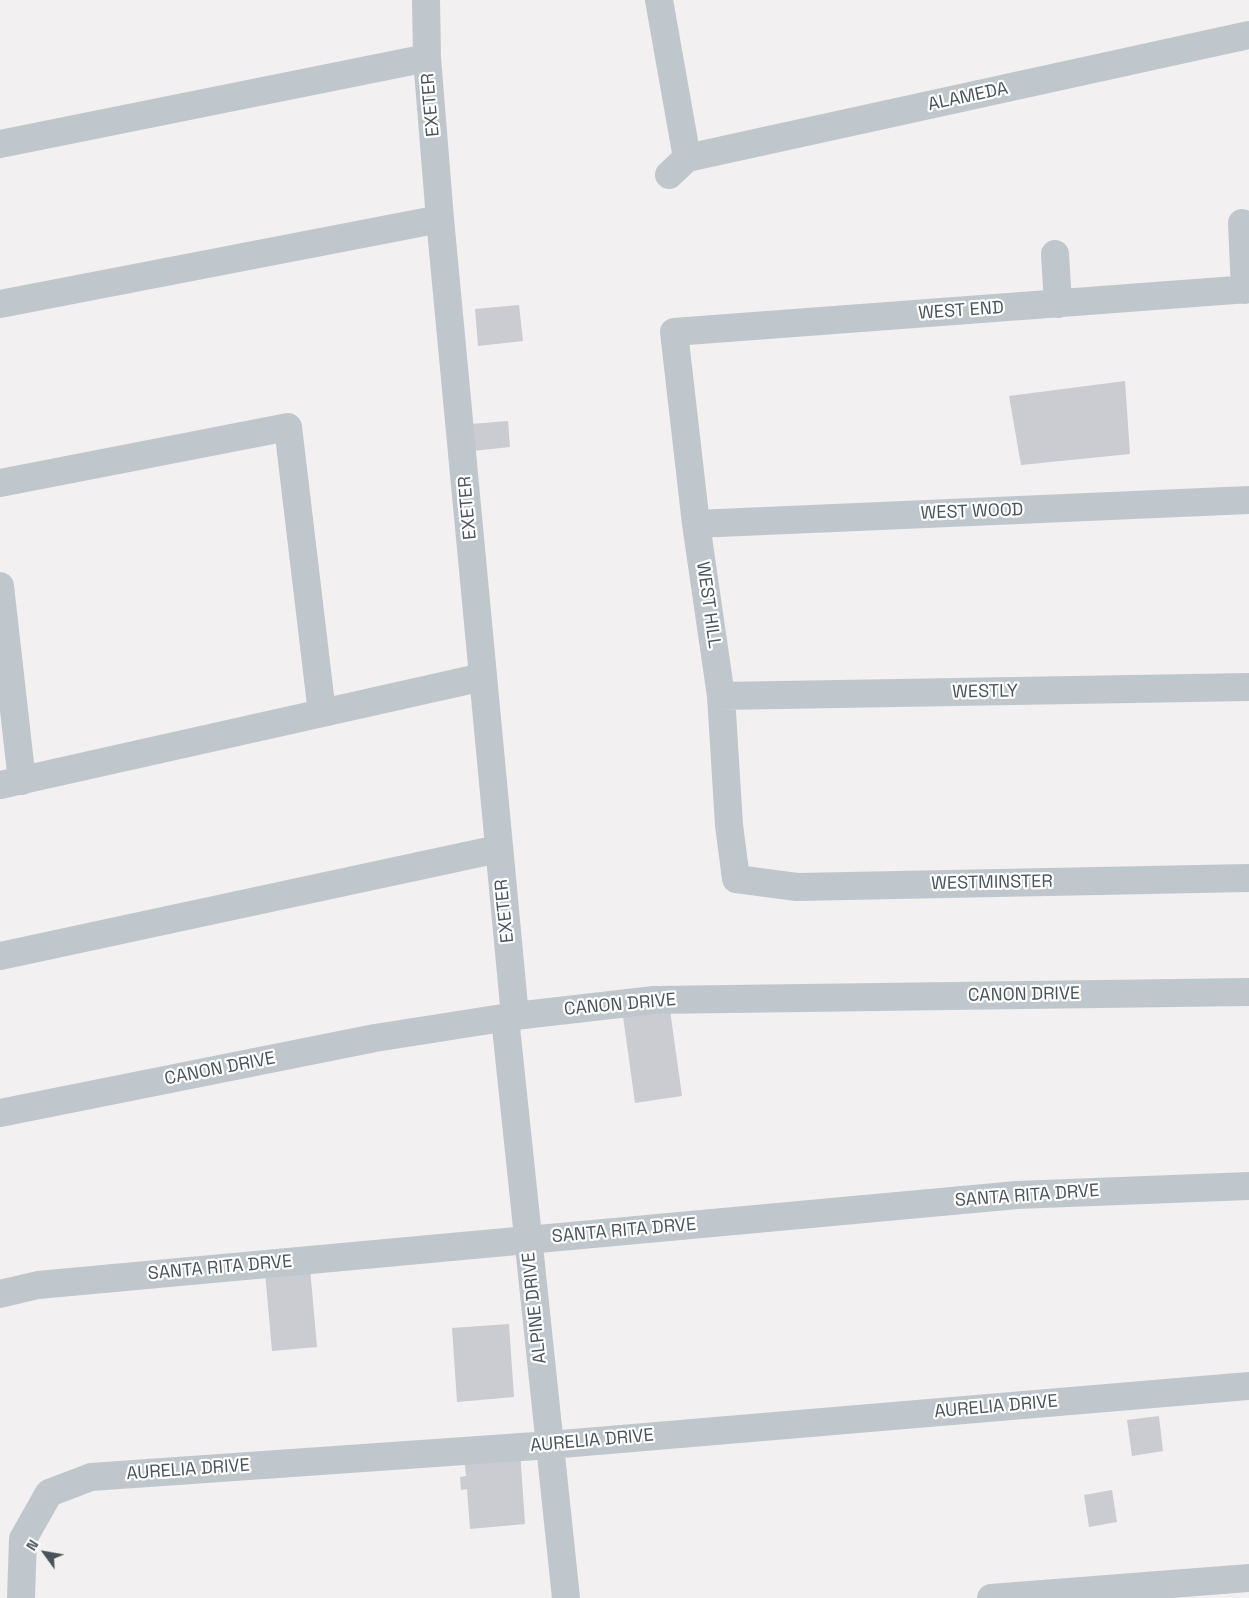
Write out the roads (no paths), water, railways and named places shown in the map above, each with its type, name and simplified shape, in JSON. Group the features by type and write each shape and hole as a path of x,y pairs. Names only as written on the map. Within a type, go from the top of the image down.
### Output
{"street":[{"name":"EXETER","path":"426,0 427,58 440,219 483,677 510,1017"},
{"name":"ALAMEDA","path":"659,0 678,167 1249,35"},
{"path":"0,144 427,58"},
{"path":"0,304 440,219"},
{"path":"1242,223 1247,290"},
{"path":"1055,254 1058,304"},
{"name":"WEST END","path":"674,332 1247,290"},
{"name":"WEST HILL","path":"674,332 696,524 720,696 729,825 736,879"},
{"path":"0,483 288,427 322,713"},
{"name":"WEST WOOD","path":"696,524 1249,500"},
{"path":"0,586 11,783 483,677"},
{"name":"WESTLY","path":"720,696 1249,688"},
{"path":"0,956 498,849"},
{"name":"WESTMINSTER","path":"736,879 797,887 1249,878"},
{"name":"CANON DRIVE","path":"0,1113 375,1038 510,1017 654,1000 1249,992"},
{"name":"ALPINE DRIVE","path":"510,1017 528,1239 566,1598"},
{"name":"SANTA RITA DRVE","path":"0,1294 38,1284 1017,1195 1249,1186"},
{"name":"AURELIA DRIVE","path":"21,1598 23,1539 49,1493 91,1477 550,1445 1249,1386"},
{"path":"991,1598 1249,1578"}]}
